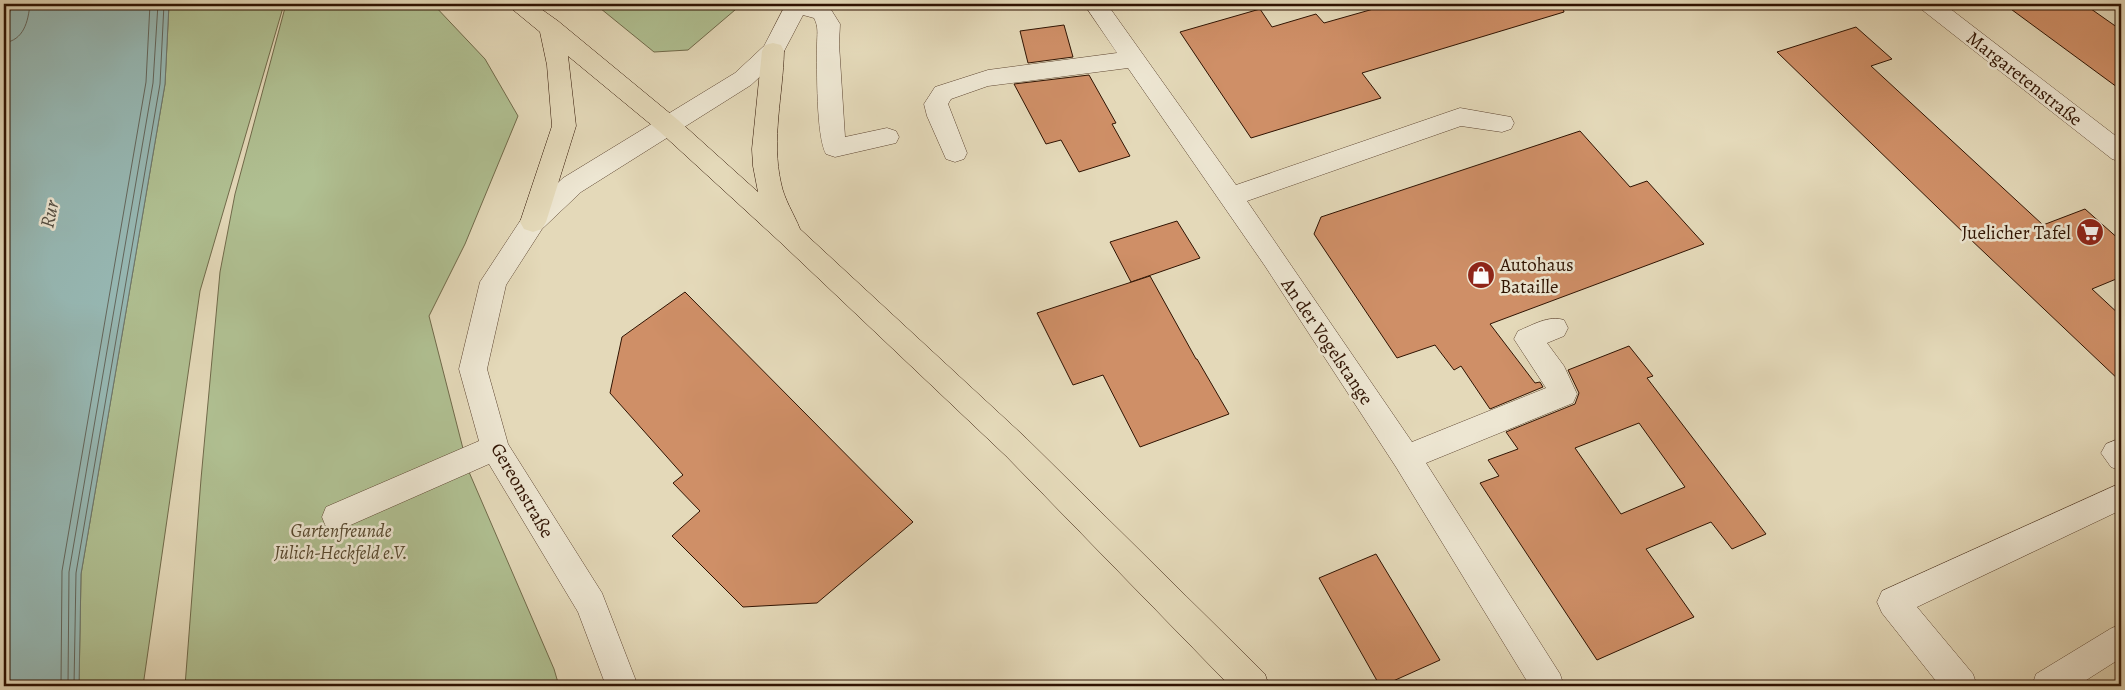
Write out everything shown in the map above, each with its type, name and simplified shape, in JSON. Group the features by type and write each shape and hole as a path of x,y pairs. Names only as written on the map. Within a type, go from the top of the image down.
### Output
{"main road":[{"path":"520,4 669,126 789,235 1016,447 1253,686"},
{"path":"533,222 564,126 559,66 550,27"},
{"path":"773,51 773,73 765,151 768,182 789,235"}],"street":[{"name":"Margaretenstraße","path":"1929,4 2121,153"},
{"path":"669,126 743,79 773,51 797,5 822,13 829,24 828,44 832,131 835,148 887,137"},
{"name":"An der Vogelstange","path":"1106,8 1134,59 1231,197 1406,458 1548,686"},
{"path":"955,153 939,116 936,104 944,93 988,78 1134,59"},
{"path":"1231,197 1460,117 1502,123"},
{"name":"Gereonstraße","path":"622,686 591,604 495,448 473,369 493,282 533,222 572,185 669,126"},
{"path":"1406,458 1563,394 1554,374 1528,339 1554,328"},
{"path":"336,518 495,448"},
{"path":"2121,451 2116,453 2121,458"},
{"path":"1961,686 1893,602 2121,496"},
{"path":"2048,686 2121,640"}],"green space":[{"path":"169,4 284,4 200,291 143,686 79,686 81,574 165,84"},
{"name":"Gartenfreunde Jülich-Heckfeld e.V.","path":"286,4 433,4 485,59 518,116 465,244 429,316 469,472 554,669 559,686 185,686 220,272 235,194"},
{"path":"595,4 742,4 688,50 654,52"}],"water":[{"name":"Rur","path":"12,4 169,4 165,84 81,574 79,686 4,686 4,33"}],"building":[{"path":"1391,4 1562,4 1564,12 1362,73 1381,98 1251,138 1180,32 1260,9 1272,27 1316,14 1324,23"},
{"path":"2004,4 2084,4 2121,30 2121,90"},
{"path":"1064,25 1073,57 1028,63 1020,31"},
{"path":"1856,27 1892,59 1871,66 2043,225 2085,209 2121,241 2121,277 2092,289 2121,316 2121,382 1777,52"},
{"path":"1089,75 1116,123 1112,124 1130,156 1079,172 1061,140 1046,144 1014,84"},
{"name":"Autohaus Bataille","path":"1580,131 1630,187 1647,181 1704,244 1490,324 1535,383 1540,382 1543,387 1490,409 1461,366 1454,370 1435,345 1397,358 1314,234 1321,217"},
{"path":"1177,221 1200,258 1131,282 1110,242"},
{"path":"1150,276 1229,414 1140,447 1103,375 1073,385 1037,313"},
{"path":"685,292 913,522 817,603 743,607 672,536 700,511 673,483 683,475 610,393 622,337"},
{"path":"1629,346 1653,376 1647,378 1766,534 1732,549 1711,522 1646,549 1694,617 1597,660 1480,483 1499,476 1488,460 1518,449 1506,432 1575,404 1579,393 1568,370","holes":["1639,423 1685,487 1621,514 1575,448"]},
{"path":"1376,554 1440,660 1382,686 1380,686 1319,578"}],"place":[{"name":"Juelicher Tafel","path":"2090,232"},
{"name":"Autohaus Bataille","path":"1481,275"}]}
